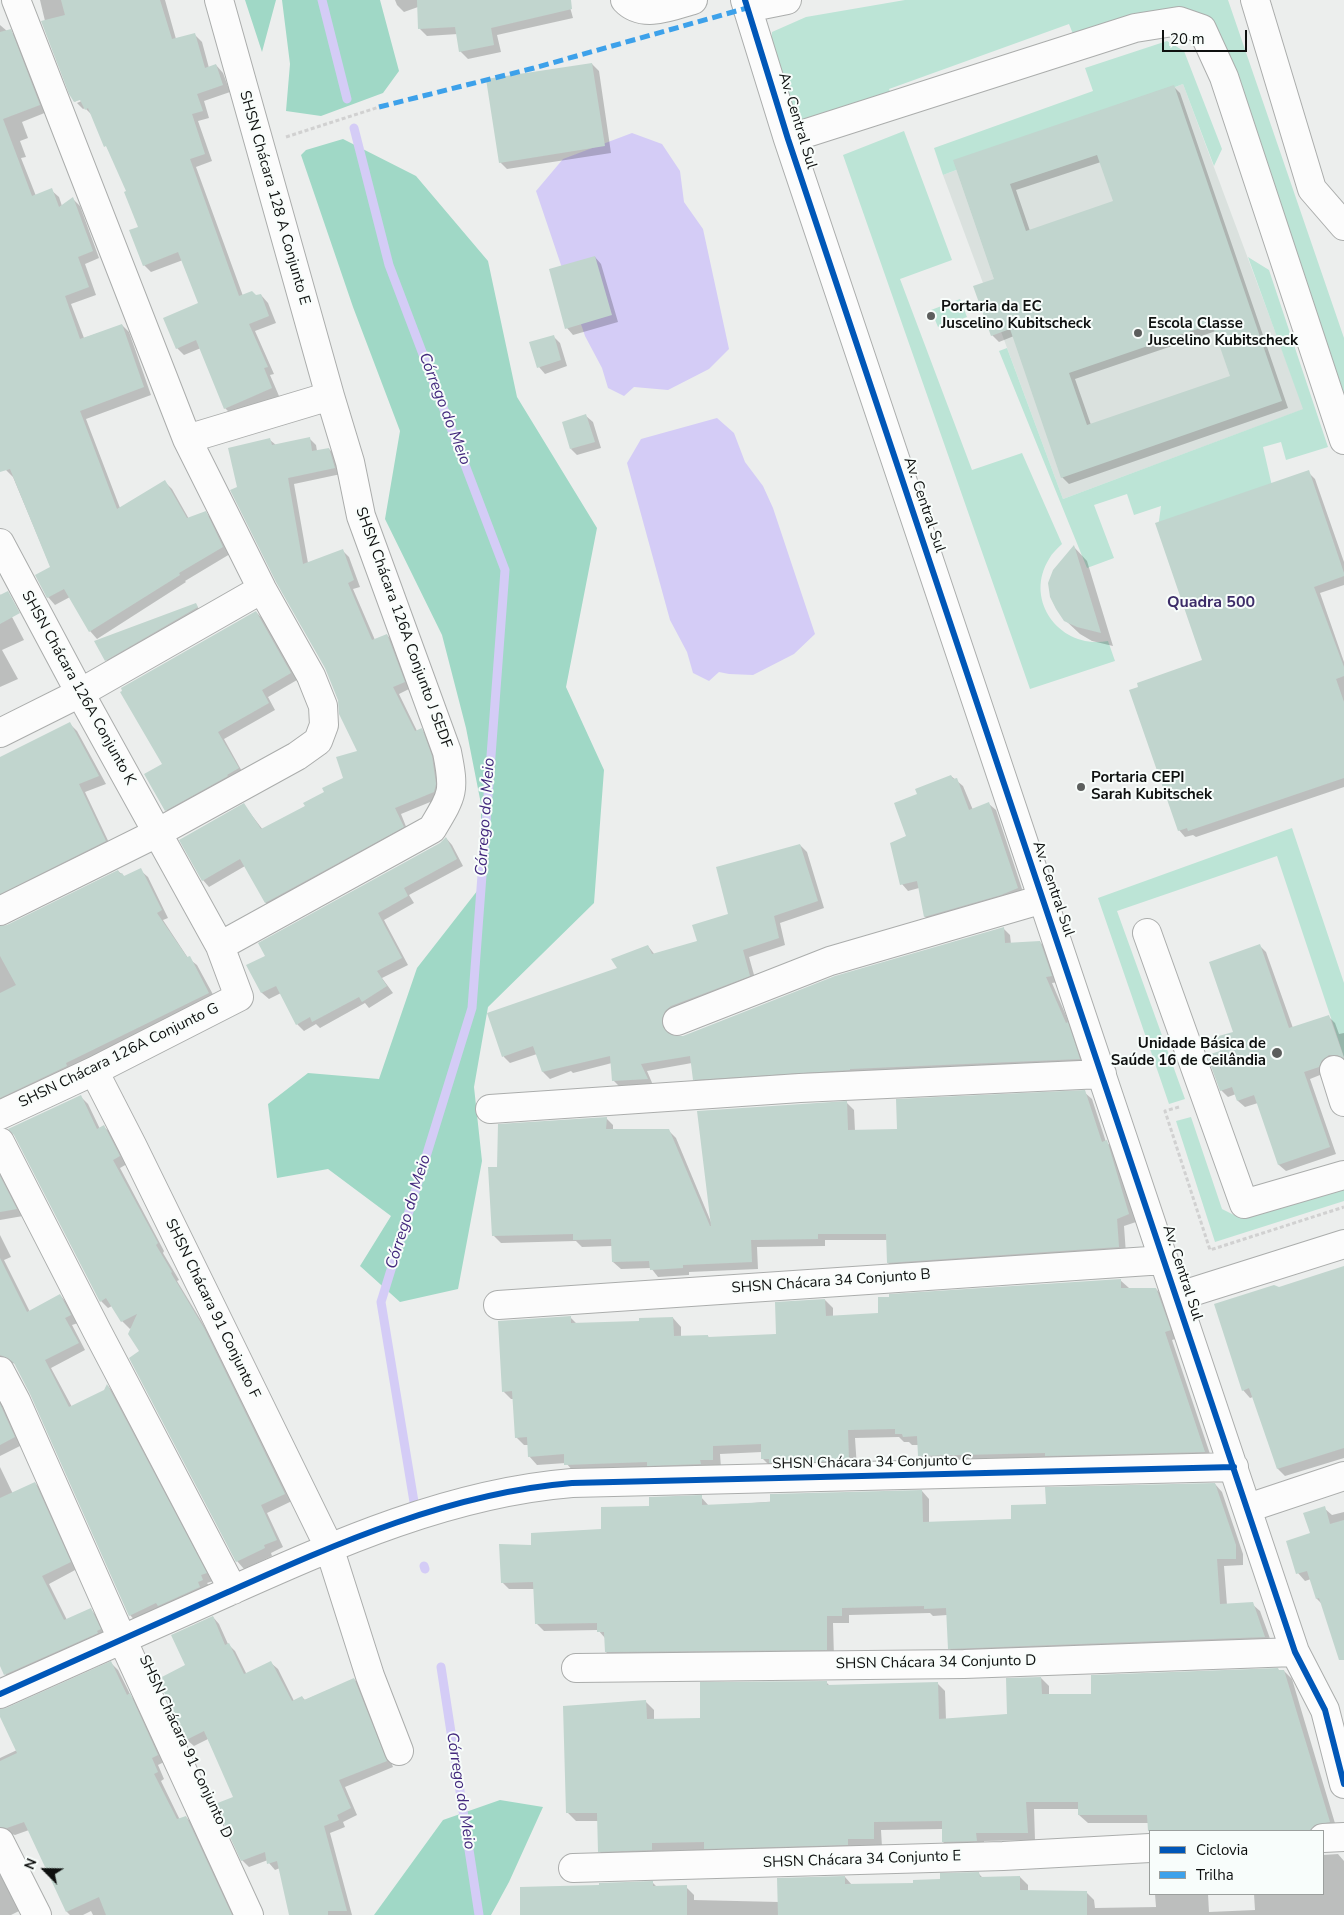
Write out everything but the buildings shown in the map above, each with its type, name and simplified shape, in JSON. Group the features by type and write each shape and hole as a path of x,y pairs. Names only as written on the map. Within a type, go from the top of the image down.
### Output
{"street":[{"path":"0,911 157,833 297,756 318,741 324,725 323,706 311,676 262,589 187,439 16,0"},
{"name":"SHSN Chácara 128 A Conjunto E","path":"219,0 330,396"},
{"path":"625,0 639,9 658,10 693,0"},
{"path":"746,4 787,0"},
{"path":"1255,0 1312,189 1344,226"},
{"name":"Av. Central Sul","path":"746,4 788,139 1295,1652 1334,1707 1344,1784"},
{"path":"788,139 1135,28 1179,21 1202,29 1224,77 1344,440"},
{"path":"187,439 330,396"},
{"name":"SHSN Chácara 126A Conjunto J SEDF","path":"220,946 432,829 450,799 453,780 447,752 361,516 350,462 330,396"},
{"name":"SHSN Chácara 126A Conjunto K","path":"2,551 220,946 239,997"},
{"path":"0,733 80,693 262,589"},
{"path":"677,1021 830,961 1043,899"},
{"path":"1147,933 1244,1204 1344,1175"},
{"name":"SHSN Chácara 126A Conjunto G","path":"0,1115 94,1071 239,997"},
{"path":"1334,1070 1344,1102"},
{"name":"SHSN Chácara 91 Conjunto F","path":"94,1071 132,1144 329,1547 370,1676 399,1751"},
{"path":"490,1109 800,1088 1102,1074"},
{"path":"0,1142 233,1590"},
{"path":"1176,1297 1344,1244"},
{"name":"SHSN Chácara 34 Conjunto B","path":"498,1305 1164,1260"},
{"name":"SHSN Chácara 91 Conjunto D","path":"0,1371 16,1401 122,1639 249,1915"},
{"name":"SHSN Chácara 34 Conjunto C","path":"0,1694 329,1547 390,1525 470,1500 511,1490 572,1483 1234,1467"},
{"path":"1248,1508 1344,1476"},
{"name":"SHSN Chácara 34 Conjunto D","path":"576,1668 964,1664 1295,1652"},
{"path":"1324,1838 1344,1837"},
{"path":"0,1842 37,1915"},
{"name":"SHSN Chácara 34 Conjunto E","path":"573,1868 1003,1856 1149,1848"}],"path":[{"path":"260,146 379,107"}],"shaded area":[{"name":"Escola Classe Juscelino Kubitscheck","path":"1183,84 1304,409 1063,499 943,175"},
{"path":"632,133 662,144 680,171 684,202 703,229 729,349 709,369 668,390 634,387 624,396 608,388 602,368 585,336 536,191 563,159"},
{"path":"717,418 734,433 745,462 763,486 773,508 815,634 794,654 753,675 719,672 709,681 693,673 687,652 670,620 627,463 641,439"}],"green space":[{"path":"245,0 276,0 262,52"},
{"path":"282,0 380,0 399,71 383,93 321,116 286,111 290,64"},
{"path":"905,0 1228,0 1344,338 1344,450 1207,25 1075,39 1069,24 889,89 894,101 801,129 771,52 772,32 806,17"},
{"path":"1167,41 1184,51 1222,149 1214,166 1183,84 943,175 934,148 1093,91 1085,68"},
{"path":"904,131 952,260 900,279 972,470 1022,453 1062,544 1050,557 1042,575 1041,591 1044,606 1051,619 1062,630 1075,638 1091,642 1108,641 1115,661 1030,689 843,155"},
{"path":"343,139 416,176 488,261 517,397 597,528 566,687 604,770 594,903 488,1007 474,1087 482,1161 458,1289 400,1302 360,1266 391,1216 328,1169 277,1178 268,1104 308,1073 379,1079 417,968 481,886 481,804 466,728 442,635 385,519 400,431 353,307 301,155 306,150"},
{"path":"1248,257 1269,270 1328,447 1286,460 1281,442 1263,447 1272,486 1158,528 1161,506 1134,515 1127,494 1094,505 1114,558 1087,568 999,351 1007,348 1063,499 1303,409"},
{"path":"960,299 967,317 938,327 931,310"},
{"path":"1292,828 1344,983 1344,1057 1277,856 1117,911 1185,1099 1169,1104 1098,898"},
{"path":"1191,1117 1222,1209 1238,1217 1344,1181 1344,1201 1215,1242 1176,1121"},
{"path":"500,1800 543,1807 509,1882 491,1915 374,1915 443,1820"}],"waterway":[{"name":"Córrego do Meio","path":"322,0 347,99"},
{"name":"Córrego do Meio","path":"354,128 389,265 505,570 472,1008 381,1302 416,1514"},
{"name":"Córrego do Meio","path":"441,1667 479,1915"}],"marked path":[{"path":"379,107 534,68 747,8"}],"cycle path":[{"path":"745,0 788,139 1295,1652 1325,1710 1344,1784"},
{"path":"0,1694 311,1556 396,1523 482,1497 572,1483 1234,1467"}],"place":[{"name":"Portaria da EC Juscelino Kubitscheck","path":"931,316"},
{"name":"Escola Classe Juscelino Kubitscheck","path":"1138,333"},
{"name":"Portaria CEPI Sarah Kubitschek","path":"1081,787"},
{"name":"Unidade Básica de Saúde 16 de Ceilândia","path":"1277,1053"}],"district":[{"name":"Quadra 500","path":"1211,603"}]}
